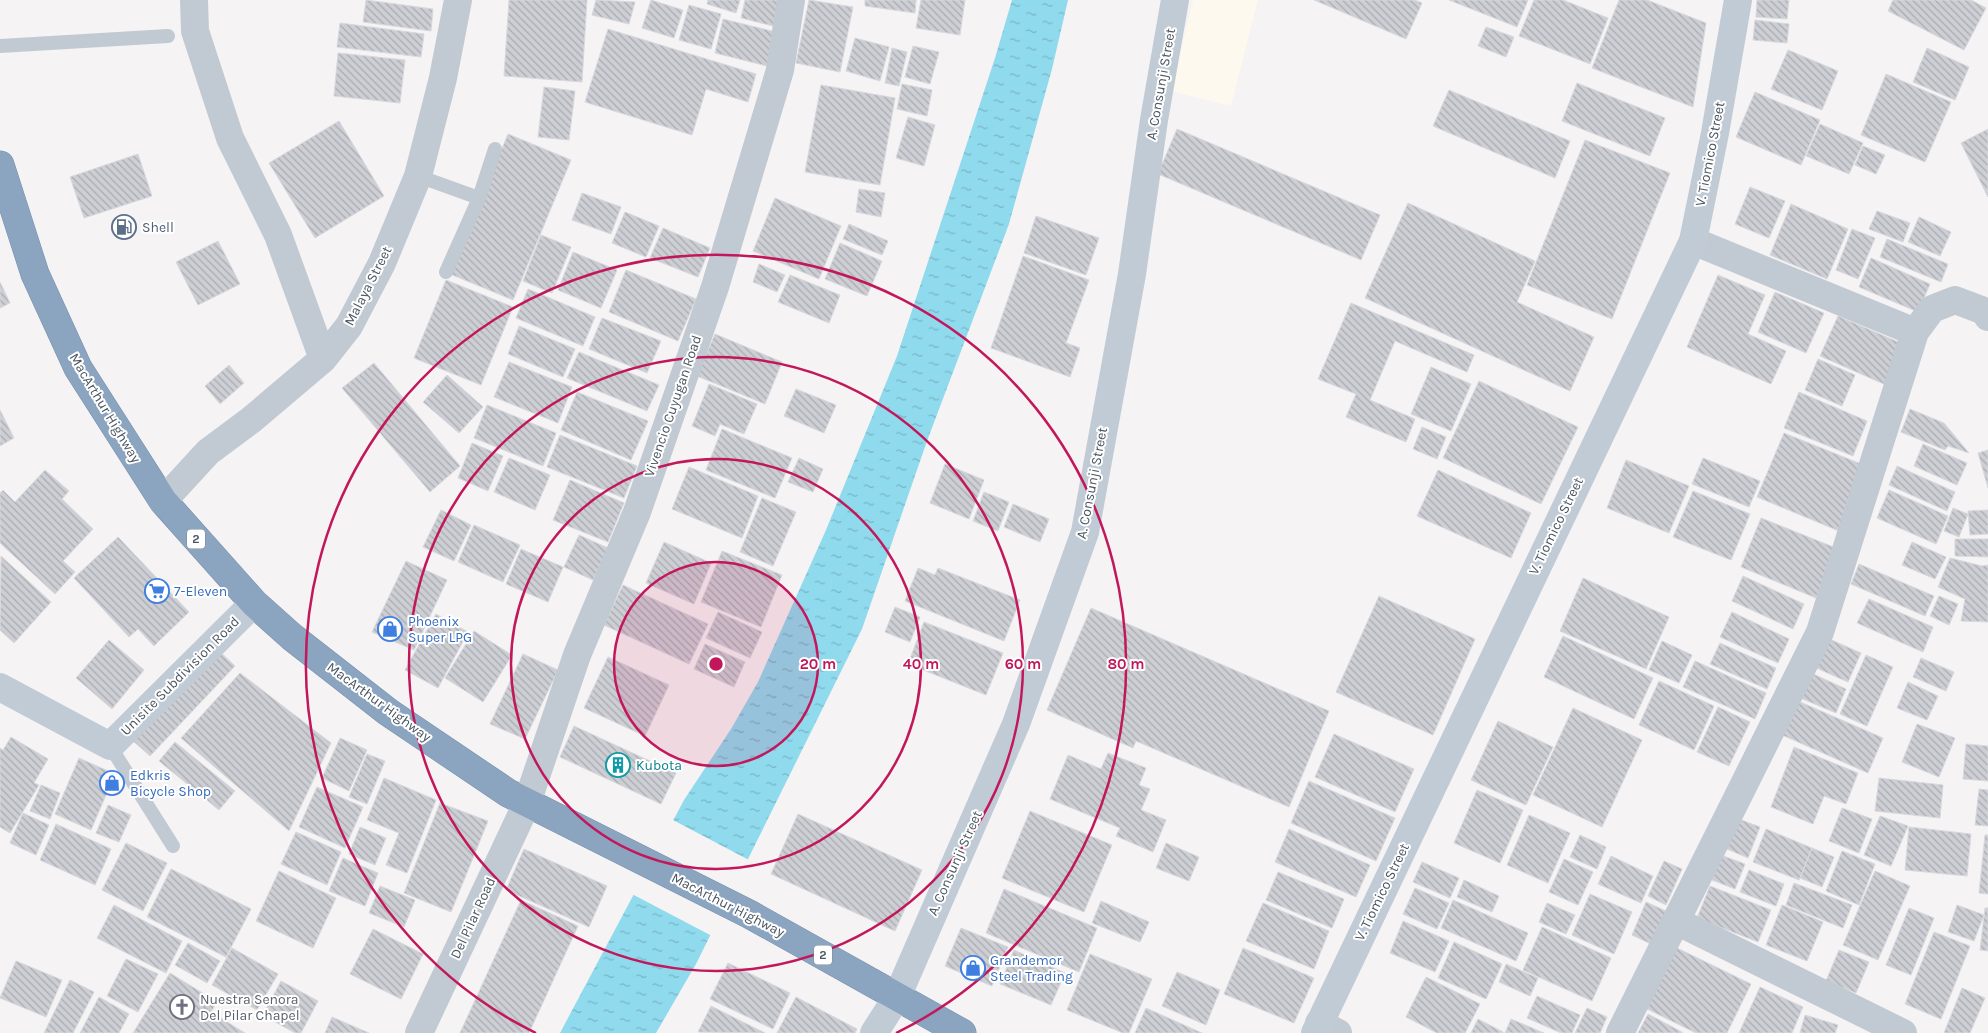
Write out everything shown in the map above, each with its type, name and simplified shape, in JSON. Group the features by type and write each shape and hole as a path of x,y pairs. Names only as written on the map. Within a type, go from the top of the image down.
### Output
{"highway":[{"name":"MacArthur Highway","path":"0,165 35,274 78,368 162,501 254,603 292,637 388,712 508,793 632,857 749,914 962,1033"}],"main road":[{"name":"A. Consunji Street","path":"874,1033 897,996 1016,724 1085,532 1132,274 1154,120 1175,0"},
{"name":"V. Tiomico Street","path":"1324,1030 1693,241 1715,133 1738,0"},
{"name":"Unisite Subdivision Road","path":"0,687 110,746 254,603"}],"street":[{"path":"194,0 195,31 230,138 278,235 323,359"},
{"name":"Malaya Street","path":"162,501 208,452 251,420 323,359 349,326 382,263 418,176 443,78 458,0"},
{"name":"Vivencio Cuyugan Road","path":"528,803 577,655 637,512 715,286 780,70 792,0"},
{"path":"1693,241 1915,332"},
{"path":"1620,1033 1820,632 1915,332 1932,309 1954,300 1984,311 1988,317"},
{"name":"Del Pilar Road","path":"419,1033 528,803"},
{"path":"1676,920 1904,1033"}],"lane":[{"path":"0,46 168,36"},
{"path":"446,272 479,198 495,149"},
{"path":"418,176 479,198"},
{"path":"110,746 173,846"}],"shaded area":[{"path":"1193,0 1258,0 1231,106 1171,91"}],"water":[{"path":"1012,0 1068,0 1052,69 1009,224 927,441 862,629 696,964 656,1033 560,1033 684,800 731,729 758,682 826,530 897,356 995,58"}],"pier":[{"path":"671,819 749,860 712,936 630,893"}],"building":[{"path":"366,0 433,9 431,31 363,22"},
{"path":"509,0 587,0 582,82 504,76"},
{"path":"596,0 635,2 629,24 592,15"},
{"path":"651,0 683,10 674,38 642,28"},
{"path":"708,0 740,0 736,13 707,4"},
{"path":"745,0 788,0 781,28 741,18"},
{"path":"809,0 853,7 840,72 796,63"},
{"path":"865,0 916,0 915,13 865,6"},
{"path":"921,0 965,0 960,35 916,28"},
{"path":"1314,0 1415,0 1422,3 1406,39"},
{"path":"1449,0 1528,0 1517,27"},
{"path":"1534,0 1563,0 1608,18 1590,64 1519,36"},
{"path":"1619,0 1647,0 1706,23 1693,107 1592,68"},
{"path":"1757,0 1789,0 1787,19 1756,17"},
{"path":"1893,0 1971,0 1986,8 1964,50 1888,11"},
{"path":"689,5 721,14 711,49 679,40"},
{"path":"723,19 780,33 771,67 715,53"},
{"path":"1755,20 1789,24 1787,43 1753,40"},
{"path":"340,23 424,34 421,57 337,47"},
{"path":"1486,27 1514,37 1506,57 1478,46"},
{"path":"608,29 756,74 748,102 706,89 692,135 585,102"},
{"path":"855,38 889,47 880,81 846,71"},
{"path":"913,46 939,52 930,84 905,77"},
{"path":"892,48 907,52 899,86 885,83"},
{"path":"1927,48 1969,67 1955,100 1913,82"},
{"path":"1788,50 1838,71 1822,110 1771,89"},
{"path":"338,53 405,60 400,103 334,96"},
{"path":"1886,74 1951,102 1925,162 1861,135"},
{"path":"1577,83 1665,118 1650,156 1562,121"},
{"path":"902,84 932,90 927,116 897,109"},
{"path":"821,85 895,98 880,185 805,172"},
{"path":"544,87 575,91 569,140 538,137"},
{"path":"1449,90 1570,141 1555,178 1433,126"},
{"path":"1755,92 1820,120 1801,165 1736,137"},
{"path":"908,117 935,125 924,166 896,158"},
{"path":"339,121 384,196 315,238 269,163"},
{"path":"1820,124 1863,143 1849,174 1806,156"},
{"path":"1177,129 1380,215 1361,260 1158,174"},
{"path":"1988,129 1988,197 1961,143"},
{"path":"508,134 571,160 513,300 450,274"},
{"path":"1585,140 1670,173 1612,319 1527,285"},
{"path":"1863,146 1885,155 1876,174 1855,165"},
{"path":"138,154 152,196 84,218 70,177"},
{"path":"1750,187 1785,201 1769,238 1735,224"},
{"path":"859,189 885,193 881,217 856,212"},
{"path":"582,193 621,207 611,234 572,220"},
{"path":"775,198 841,226 819,279 753,251"},
{"path":"1408,203 1535,261 1517,302 1594,337 1570,391 1365,298"},
{"path":"1791,204 1848,229 1827,279 1770,255"},
{"path":"1877,211 1910,223 1903,242 1869,229"},
{"path":"625,212 659,226 646,257 612,243"},
{"path":"1036,216 1099,238 1086,275 1024,253"},
{"path":"1919,217 1951,232 1940,256 1908,242"},
{"path":"849,224 888,241 882,255 843,239"},
{"path":"663,228 710,248 698,277 650,258"},
{"path":"1852,229 1875,238 1858,279 1836,270"},
{"path":"541,235 571,247 552,293 523,281"},
{"path":"1887,239 1948,264 1941,282 1880,257"},
{"path":"218,241 240,284 198,305 176,262"},
{"path":"840,243 882,261 867,296 825,279"},
{"path":"573,252 617,270 601,308 558,290"},
{"path":"1023,256 1089,280 1066,343 1080,348 1070,377 991,348"},
{"path":"1871,258 1930,284 1918,312 1859,287"},
{"path":"759,264 785,275 777,292 753,282"},
{"path":"626,270 696,299 678,341 609,312"},
{"path":"790,275 840,295 829,323 778,302"},
{"path":"1718,275 1765,295 1748,334 1786,351 1771,384 1687,347"},
{"path":"446,280 513,307 481,385 414,358"},
{"path":"0,282 10,303 0,308"},
{"path":"528,289 595,317 583,346 516,318"},
{"path":"1775,292 1824,313 1806,353 1758,332"},
{"path":"1351,303 1474,355 1467,372 1395,341 1370,400 1415,419 1406,442 1346,417 1356,394 1318,379"},
{"path":"1838,316 1903,344 1886,385 1820,356"},
{"path":"602,318 661,341 647,373 589,349"},
{"path":"519,326 575,349 563,377 508,354"},
{"path":"715,334 782,362 765,404 697,376"},
{"path":"579,352 659,385 647,411 567,378"},
{"path":"1818,359 1855,375 1842,406 1805,390"},
{"path":"509,362 572,387 558,423 494,397"},
{"path":"374,363 460,466 430,492 342,388"},
{"path":"229,365 244,383 220,404 205,386"},
{"path":"1431,367 1471,384 1451,431 1411,414"},
{"path":"447,375 483,407 459,433 423,402"},
{"path":"1479,381 1578,427 1541,504 1443,458"},
{"path":"709,384 757,404 744,434 720,424 715,436 692,426"},
{"path":"796,389 836,405 824,433 784,416"},
{"path":"577,392 648,421 631,460 561,430"},
{"path":"1799,392 1867,421 1853,456 1784,428"},
{"path":"487,405 556,433 543,466 474,438"},
{"path":"1910,409 1944,423 1969,453 1948,446 1945,450 1901,432"},
{"path":"0,410 14,438 0,446"},
{"path":"1422,427 1446,437 1437,459 1413,449"},
{"path":"722,429 792,458 775,498 706,470"},
{"path":"1784,433 1866,466 1839,531 1757,497"},
{"path":"560,435 637,466 624,498 547,467"},
{"path":"472,443 503,456 488,491 458,478"},
{"path":"1923,444 1967,463 1957,485 1914,466"},
{"path":"1988,450 1988,488 1978,453"},
{"path":"509,458 550,475 535,510 494,492"},
{"path":"799,458 823,469 813,492 788,482"},
{"path":"1703,458 1760,481 1749,507 1692,484"},
{"path":"1626,460 1689,486 1669,533 1607,508"},
{"path":"945,464 984,480 969,519 930,503"},
{"path":"1897,466 1955,492 1947,511 1889,485"},
{"path":"689,467 758,496 742,538 672,509"},
{"path":"45,470 69,491 62,499 93,529 63,561 75,572 55,594 0,543 0,493 3,490 15,502"},
{"path":"1438,470 1531,513 1511,558 1417,516"},
{"path":"570,480 624,503 608,542 553,520"},
{"path":"1889,490 1948,516 1936,544 1877,518"},
{"path":"1693,491 1750,514 1731,560 1673,537"},
{"path":"984,492 1009,502 998,531 973,521"},
{"path":"762,498 796,512 773,566 740,552"},
{"path":"1013,504 1049,519 1040,542 1004,527"},
{"path":"1953,508 1968,514 1959,537 1944,531"},
{"path":"441,510 471,525 454,561 423,547"},
{"path":"1988,510 1988,534 1970,535 1968,511"},
{"path":"1761,518 1836,548 1816,598 1741,567"},
{"path":"474,525 520,545 503,582 458,562"},
{"path":"579,535 608,548 593,580 564,567"},
{"path":"118,537 189,612 154,646 138,629 129,637 74,578"},
{"path":"1955,539 1988,539 1988,557 1955,556"},
{"path":"664,542 711,563 694,604 646,583"},
{"path":"1912,542 1946,557 1935,579 1902,565"},
{"path":"521,549 563,567 548,602 506,584"},
{"path":"722,551 782,575 761,627 701,602"},
{"path":"1,556 51,602 14,643 0,630"},
{"path":"1950,558 1982,566 1988,565 1988,622 1961,621 1965,599 1938,587"},
{"path":"406,561 447,580 414,650 372,632"},
{"path":"1859,564 1934,596 1925,616 1851,584"},
{"path":"918,568 935,575 938,568 1020,600 1004,641 905,601"},
{"path":"1743,576 1804,604 1793,629 1732,601"},
{"path":"1583,578 1669,617 1646,669 1560,631"},
{"path":"623,585 708,624 689,664 604,625"},
{"path":"1379,596 1475,639 1433,735 1336,692"},
{"path":"1939,596 1958,604 1949,625 1930,616"},
{"path":"1869,599 1933,627 1923,652 1857,623"},
{"path":"895,607 920,617 910,642 885,632"},
{"path":"1091,608 1329,711 1289,807 1136,741 1133,748 1047,710"},
{"path":"718,612 762,632 750,658 706,638"},
{"path":"1732,612 1789,639 1778,663 1720,637"},
{"path":"436,614 468,632 438,688 405,670"},
{"path":"924,622 1003,653 986,695 908,664"},
{"path":"474,631 512,655 483,702 445,678"},
{"path":"1563,636 1653,678 1634,719 1544,677"},
{"path":"1827,638 1861,653 1848,682 1814,667"},
{"path":"109,640 144,670 112,709 76,678"},
{"path":"1662,641 1692,655 1679,683 1649,670"},
{"path":"1720,643 1776,668 1767,689 1710,664"},
{"path":"705,644 745,662 734,687 694,669"},
{"path":"218,650 235,666 150,756 132,740"},
{"path":"523,654 558,670 525,739 490,724"},
{"path":"1866,655 1893,667 1867,726 1840,714"},
{"path":"608,657 669,685 645,736 584,708"},
{"path":"1921,658 1954,672 1946,691 1913,677"},
{"path":"1695,661 1766,693 1755,719 1683,687"},
{"path":"1809,672 1846,689 1836,713 1798,697"},
{"path":"240,673 331,743 289,831 181,738"},
{"path":"1659,681 1714,706 1694,750 1639,725"},
{"path":"1908,682 1938,696 1927,720 1897,708"},
{"path":"1798,701 1883,738 1868,773 1782,735"},
{"path":"1718,707 1750,722 1729,766 1697,752"},
{"path":"1573,708 1642,740 1602,827 1533,795"},
{"path":"1498,721 1553,747 1526,805 1471,780"},
{"path":"1917,724 1955,738 1939,777 1902,762"},
{"name":"Kubota","path":"574,726 676,773 661,804 560,757"},
{"path":"1334,734 1414,769 1395,812 1315,777"},
{"path":"11,737 48,759 34,783 39,785 10,833 0,827 0,748 3,750"},
{"path":"340,738 367,750 349,791 322,778"},
{"path":"175,742 235,791 219,810 159,761"},
{"path":"1966,744 1988,746 1988,781 1963,779"},
{"path":"1794,747 1858,773 1846,804 1824,796 1813,824 1771,807"},
{"path":"1108,753 1146,768 1139,785 1150,789 1141,810 1166,820 1153,852 1116,836 1120,828 1050,799 1068,755 1101,769"},
{"path":"367,754 385,761 367,804 349,797"},
{"path":"79,758 115,774 91,830 55,814"},
{"path":"384,778 436,800 407,873 386,865 399,833 367,820"},
{"path":"1879,778 1943,785 1940,818 1875,811"},
{"path":"1309,781 1395,818 1376,861 1291,823"},
{"path":"41,785 60,793 50,819 30,811"},
{"path":"317,787 363,807 345,848 299,827"},
{"path":"1979,789 1988,790 1988,826 1975,825"},
{"path":"1477,790 1523,810 1500,863 1454,843"},
{"path":"440,803 488,821 451,912 404,893"},
{"path":"108,805 131,815 119,842 96,833"},
{"path":"1842,808 1872,819 1859,853 1829,841"},
{"path":"1030,811 1112,845 1084,912 1002,878"},
{"path":"23,813 49,825 36,855 10,843"},
{"path":"798,814 922,870 895,931 771,874"},
{"path":"1529,815 1570,833 1548,883 1507,865"},
{"path":"1880,816 1908,826 1891,866 1864,855"},
{"path":"1739,819 1760,827 1748,858 1727,849"},
{"path":"56,824 111,849 95,885 40,860"},
{"path":"360,827 386,838 375,865 349,854"},
{"path":"1909,827 1971,834 1967,876 1905,870"},
{"path":"1289,829 1370,865 1356,897 1275,862"},
{"path":"1766,829 1812,848 1799,880 1753,862"},
{"path":"296,832 341,852 327,885 281,864"},
{"path":"1580,835 1606,847 1597,869 1570,857"},
{"path":"1985,835 1988,835 1988,894 1979,893"},
{"path":"126,843 167,863 143,911 102,890"},
{"path":"1166,843 1199,857 1189,881 1156,868"},
{"path":"1812,848 1834,857 1822,887 1800,878"},
{"path":"524,849 607,886 589,927 506,890"},
{"path":"1842,851 1875,864 1859,905 1826,891"},
{"path":"1721,855 1745,864 1735,889 1712,880"},
{"path":"1611,856 1653,876 1641,903 1598,884"},
{"path":"343,858 378,873 365,906 329,891"},
{"path":"1564,859 1593,872 1578,905 1549,892"},
{"path":"1664,861 1682,869 1666,905 1648,896"},
{"path":"1422,862 1459,878 1450,898 1413,882"},
{"path":"171,869 251,909 226,957 147,917"},
{"path":"1749,870 1784,884 1776,906 1740,892"},
{"path":"279,871 336,898 313,948 256,921"},
{"path":"1875,871 1910,886 1878,960 1843,945"},
{"path":"1278,872 1344,899 1332,928 1266,900"},
{"path":"1464,880 1499,896 1492,912 1457,897"},
{"path":"1794,883 1852,905 1843,928 1786,905"},
{"path":"380,886 415,900 404,927 369,913"},
{"path":"1710,886 1771,910 1758,942 1697,918"},
{"path":"1415,888 1449,903 1437,929 1403,914"},
{"path":"1004,889 1097,928 1079,972 986,933"},
{"path":"1590,894 1632,912 1614,954 1572,935"},
{"path":"521,900 578,926 529,1033 460,1033"},
{"path":"1453,900 1528,933 1516,961 1441,928"},
{"path":"1101,901 1149,922 1140,942 1092,923"},
{"path":"1646,902 1666,911 1651,944 1632,935"},
{"path":"1263,903 1329,931 1314,969 1246,941"},
{"path":"1547,903 1575,915 1566,934 1539,922"},
{"path":"114,905 182,941 166,973 97,938"},
{"path":"1782,905 1823,922 1807,961 1766,945"},
{"path":"1957,905 1984,915 1974,941 1948,932"},
{"path":"1909,908 1934,918 1911,975 1886,965"},
{"path":"1985,908 1988,908 1988,951 1980,950"},
{"path":"1403,921 1449,941 1435,972 1390,953"},
{"path":"1542,927 1611,958 1592,1001 1523,970"},
{"path":"961,928 1008,947 992,986 945,966"},
{"path":"373,929 423,954 401,999 350,974"},
{"path":"1934,932 1970,946 1941,1019 1905,1004"},
{"path":"1454,942 1502,964 1486,999 1438,978"},
{"path":"188,943 220,961 207,983 175,965"},
{"path":"1675,947 1751,984 1727,1033 1696,1033 1645,1008"},
{"path":"232,948 278,974 257,1010 212,985"},
{"path":"1243,948 1314,978 1294,1023 1224,994"},
{"path":"1014,950 1065,973 1051,1005 1000,984"},
{"path":"1839,950 1869,962 1856,993 1826,981"},
{"path":"1090,954 1152,979 1129,1033 1123,1033 1067,1010"},
{"path":"126,959 158,974 138,1012 107,996"},
{"path":"16,961 62,980 46,1017 0,998"},
{"path":"728,963 790,993 773,1029 710,999"},
{"path":"1506,964 1538,978 1530,996 1499,982"},
{"path":"1177,972 1220,990 1206,1025 1162,1006"},
{"name":"Nuestra Senora Del Pilar Chapel","path":"170,973 217,1002 211,1012 245,1033 133,1033"},
{"path":"1426,977 1480,1004 1465,1033 1437,1033 1406,1017"},
{"path":"70,980 94,992 73,1033 44,1033"},
{"path":"281,981 318,1001 301,1033 295,1033 263,1015"},
{"path":"1760,987 1803,1007 1792,1033 1739,1033"},
{"path":"1962,988 1985,998 1970,1033 1944,1033"},
{"path":"1537,996 1580,1015 1572,1033 1561,1033 1527,1018"},
{"path":"99,997 129,1014 119,1033 80,1033"},
{"path":"796,997 857,1029 855,1033 777,1033"},
{"path":"711,1006 765,1033 698,1032"},
{"path":"1146,1008 1202,1033 1135,1033"},
{"path":"1587,1008 1607,1017 1600,1033 1575,1033"},
{"path":"1648,1014 1682,1032 1682,1033 1638,1033"},
{"path":"1805,1015 1838,1025 1835,1033 1800,1033"},
{"path":"332,1017 369,1033 325,1033"},
{"path":"1478,1019 1503,1032 1503,1033 1471,1033"},
{"path":"1511,1019 1544,1033 1505,1033"}],"place":[{"name":"Shell","path":"124,227"},
{"name":"7-Eleven","path":"157,591"},
{"name":"Phoenix Super LPG","path":"390,629"},
{"name":"Kubota","path":"618,765"},
{"name":"Edkris Bicycle Shop","path":"112,783"},
{"name":"Grandemor Steel Trading","path":"973,968"},
{"name":"Nuestra Senora Del Pilar Chapel","path":"182,1007"}]}
